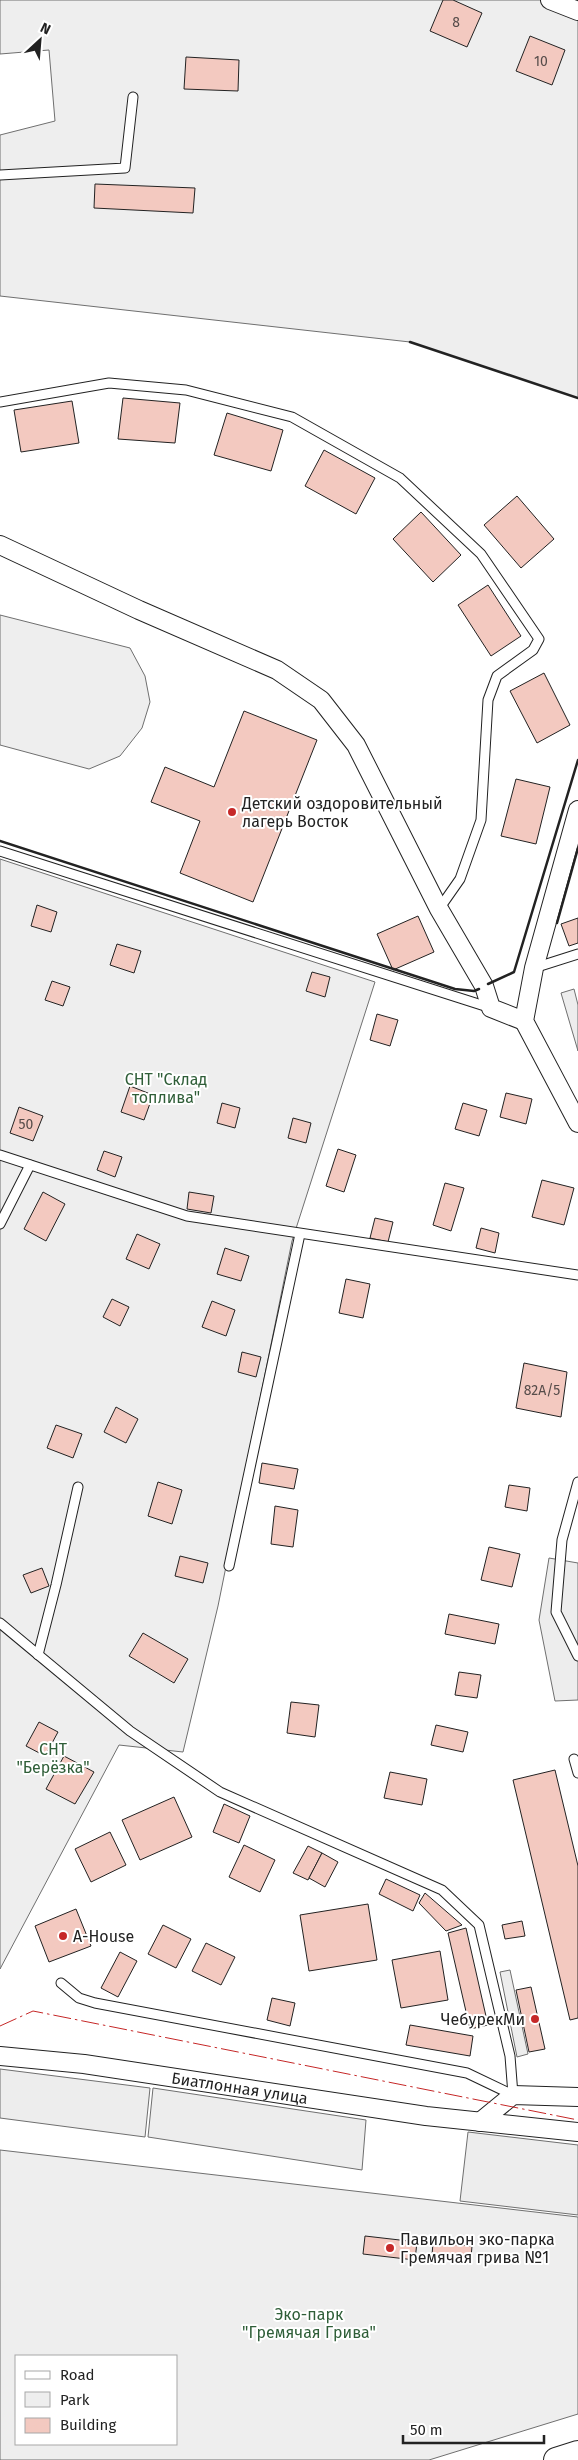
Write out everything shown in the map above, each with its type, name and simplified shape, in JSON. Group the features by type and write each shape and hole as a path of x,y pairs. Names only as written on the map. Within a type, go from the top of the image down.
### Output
{"main road":[{"path":"556,2460 578,2453"}],"street":[{"path":"550,0 578,10"},
{"path":"0,545 139,610 277,670 321,700 356,745 439,909 484,986 491,1008 524,1021"},
{"path":"578,810 534,968 524,1021 578,1123"},
{"name":"Биатлонная улица","path":"0,2056 84,2064 480,2122 578,2132"},
{"path":"480,2122 513,2095 578,2097"}],"lane":[{"path":"0,175 125,168 133,97"},
{"path":"0,402 109,383 186,390 292,417 400,478 481,554 539,639 534,650 496,676 490,692 481,820 460,879 439,909"},
{"path":"0,851 491,1008"},
{"path":"534,968 578,954"},
{"path":"0,1155 187,1216 578,1275"},
{"path":"0,1224 30,1165"},
{"path":"229,1566 300,1234"},
{"path":"578,1482 562,1540 556,1612 578,1656"},
{"path":"38,1655 78,1487"},
{"path":"0,1623 130,1731 220,1792 442,1890 480,1925 510,2056 513,2095"},
{"path":"574,1759 578,1773"},
{"path":"61,1983 79,1998 95,2003 467,2072 513,2095"}],"green space":[{"path":"0,0 578,0 578,398 410,342 0,296 0,135 55,121 49,50 0,54"},
{"path":"0,615 130,648 145,676 150,702 142,728 120,756 89,769 0,745"},
{"name":"СНТ \"Склад топлива\"","path":"0,859 375,982 292,1241 218,1606 183,1752 119,1745 0,1969"},
{"name":"Эко-парк \"Гремячая Грива\"","path":"0,2150 578,2217 578,2414 429,2460 0,2460"}],"shaded area":[{"path":"574,989 578,1005 578,1051 561,993"},
{"path":"549,1558 578,1563 578,1700 555,1701 539,1620"},
{"path":"510,1970 528,2054 517,2057 500,1972"},
{"path":"0,2069 150,2088 145,2137 0,2118"},
{"path":"153,2088 366,2120 362,2170 148,2137"},
{"path":"468,2132 578,2145 578,2215 460,2201"}],"building":[{"path":"443,0 453,0 482,13 467,47 430,31"},
{"path":"530,36 565,50 552,85 516,71"},
{"path":"186,57 239,60 238,91 184,89"},
{"path":"95,184 195,188 193,213 94,208"},
{"path":"123,398 180,403 175,443 118,439"},
{"path":"72,401 79,443 21,452 14,410"},
{"path":"227,413 283,430 271,471 214,455"},
{"path":"324,450 375,478 356,514 305,486"},
{"path":"517,496 554,539 521,568 484,525"},
{"path":"421,512 461,555 433,582 393,539"},
{"path":"488,585 521,636 491,656 458,605"},
{"path":"544,673 570,725 537,743 510,691"},
{"name":"Детский оздоровительный лагерь Восток","path":"244,711 317,740 253,902 180,873 200,821 151,802 165,767 214,787"},
{"path":"516,779 550,787 536,844 501,836"},
{"path":"37,905 57,912 51,932 31,926"},
{"path":"418,916 434,952 393,970 377,934"},
{"path":"578,918 578,943 569,946 561,924"},
{"path":"117,944 141,951 134,973 110,965"},
{"path":"312,972 330,977 325,997 306,991"},
{"path":"52,981 70,987 63,1006 45,1000"},
{"path":"377,1014 398,1020 390,1046 370,1040"},
{"path":"130,1086 153,1095 144,1120 121,1112"},
{"path":"506,1093 532,1099 526,1124 500,1117"},
{"path":"222,1103 240,1108 235,1128 217,1123"},
{"path":"463,1103 487,1110 479,1136 455,1129"},
{"path":"19,1107 43,1116 33,1141 10,1133"},
{"path":"293,1118 311,1123 306,1143 288,1138"},
{"path":"338,1149 356,1155 344,1192 326,1186"},
{"path":"104,1151 122,1157 115,1177 97,1170"},
{"path":"542,1180 574,1188 564,1225 532,1217"},
{"path":"445,1183 464,1188 451,1231 433,1225"},
{"path":"43,1192 65,1204 46,1241 24,1229"},
{"path":"189,1192 214,1196 211,1213 187,1209"},
{"path":"375,1218 393,1222 388,1242 370,1238"},
{"path":"481,1228 499,1233 495,1253 476,1248"},
{"path":"137,1234 160,1244 149,1269 126,1259"},
{"path":"225,1248 249,1256 241,1281 217,1274"},
{"path":"346,1279 370,1284 363,1318 339,1313"},
{"path":"112,1299 129,1307 120,1326 103,1317"},
{"path":"212,1301 235,1310 226,1336 202,1327"},
{"path":"242,1352 261,1357 256,1377 238,1372"},
{"path":"524,1363 567,1372 561,1417 516,1408"},
{"path":"116,1407 138,1419 126,1443 104,1432"},
{"path":"56,1425 82,1434 73,1458 47,1448"},
{"path":"262,1463 298,1469 294,1489 259,1483"},
{"path":"158,1482 182,1490 172,1524 148,1516"},
{"path":"509,1485 530,1488 527,1511 505,1507"},
{"path":"275,1506 298,1510 293,1547 271,1544"},
{"path":"489,1547 520,1554 512,1587 481,1580"},
{"path":"180,1556 208,1563 203,1583 175,1576"},
{"path":"42,1568 49,1586 31,1593 23,1575"},
{"path":"449,1614 499,1624 495,1644 445,1634"},
{"path":"143,1633 188,1659 174,1683 129,1656"},
{"path":"459,1672 481,1675 477,1698 455,1695"},
{"path":"291,1702 319,1705 315,1737 287,1733"},
{"path":"39,1722 58,1732 45,1756 26,1746"},
{"path":"436,1725 468,1732 463,1752 431,1745"},
{"path":"64,1756 94,1772 75,1804 46,1789"},
{"path":"555,1770 578,1866 578,2018 570,2020 513,1780"},
{"path":"390,1772 427,1779 422,1805 384,1798"},
{"path":"174,1797 192,1837 140,1860 122,1820"},
{"path":"224,1804 250,1816 239,1843 213,1832"},
{"path":"110,1832 126,1865 91,1882 75,1849"},
{"path":"244,1845 275,1860 260,1892 229,1877"},
{"path":"308,1846 322,1853 308,1880 293,1873"},
{"path":"322,1853 338,1862 325,1887 309,1878"},
{"path":"386,1879 420,1895 413,1911 379,1894"},
{"path":"425,1893 462,1925 446,1931 419,1903"},
{"path":"368,1904 377,1960 309,1971 300,1915"},
{"name":"A-House","path":"76,1909 91,1946 49,1962 35,1926"},
{"path":"522,1921 525,1936 505,1939 502,1925"},
{"path":"163,1925 191,1939 176,1968 148,1954"},
{"path":"466,1928 488,2025 470,2029 448,1933"},
{"path":"206,1943 235,1957 221,1985 192,1971"},
{"path":"440,1951 448,2000 401,2008 392,1960"},
{"path":"120,1952 137,1961 118,1997 101,1988"},
{"path":"531,1987 545,2049 529,2052 516,1990"},
{"path":"272,1998 295,2003 290,2026 267,2020"},
{"path":"410,2025 473,2036 470,2056 406,2045"},
{"name":"Павильон эко-парка Гремячая грива №1","path":"365,2236 417,2242 415,2260 363,2254"},
{"path":"433,2243 472,2246 471,2258 432,2255"}],"wall":[{"path":"410,342 578,398"},
{"path":"488,984 514,972 578,760"},
{"path":"0,841 455,989 474,991 479,989"},
{"path":"557,923 578,848"}],"power":[{"path":"0,2026 33,2011 578,2120"}],"place":[{"name":"Детский оздоровительный лагерь Восток","path":"232,812"},
{"name":"A-House","path":"63,1936"},
{"name":"ЧебурекМи","path":"535,2019"},
{"name":"Павильон эко-парка Гремячая грива №1","path":"390,2248"}],"park label":[{"name":"СНТ \"Берёзка\"","path":"53,1758"}]}
